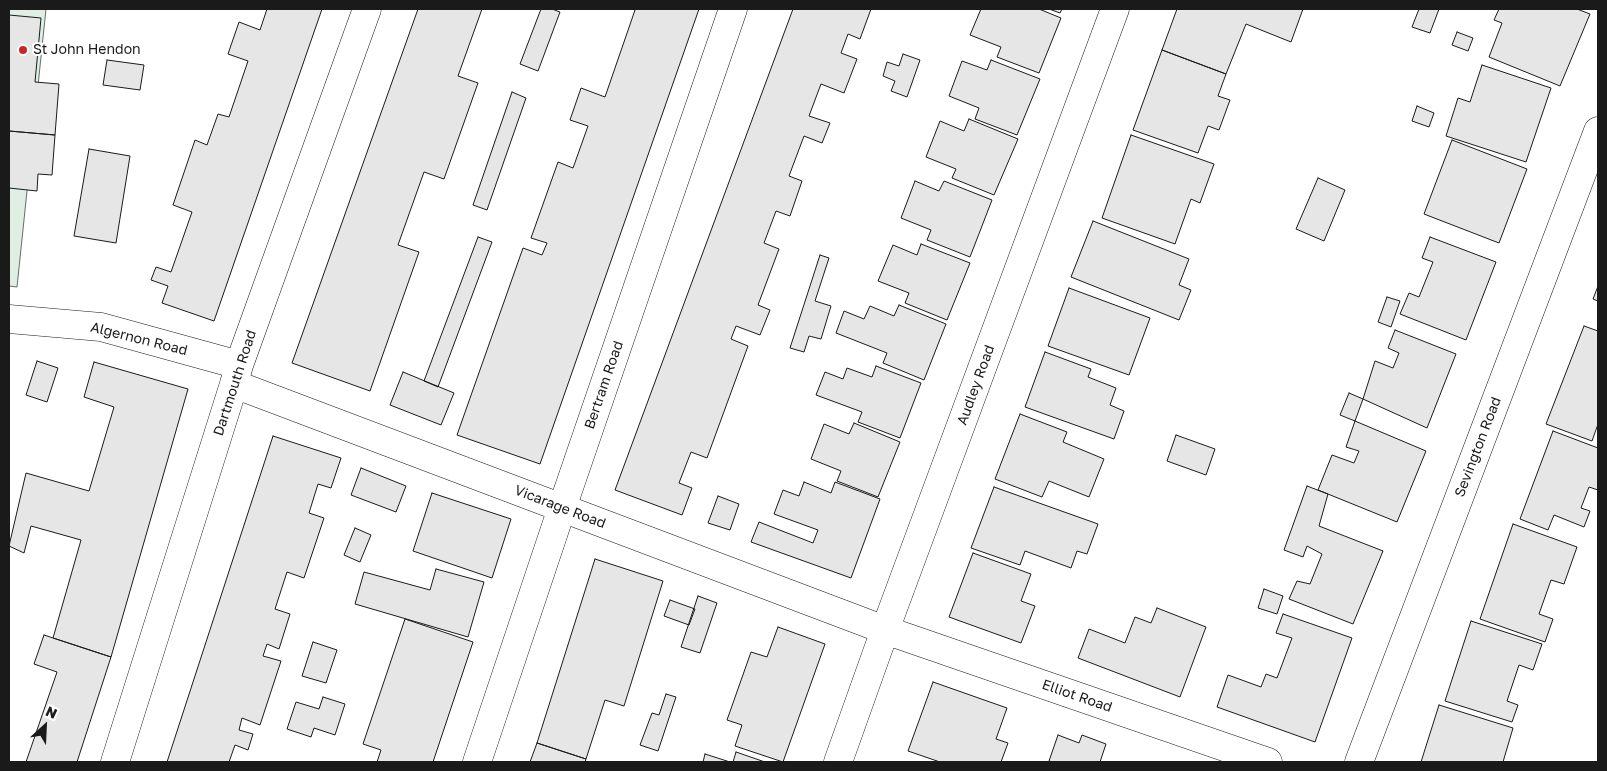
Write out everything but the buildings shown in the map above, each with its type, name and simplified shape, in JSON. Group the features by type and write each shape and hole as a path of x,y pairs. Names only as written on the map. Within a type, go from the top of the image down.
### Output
{"street":[{"name":"Dartmouth Road","path":"115,762 237,374 367,9"},
{"name":"Bertram Road","path":"477,762 733,9"},
{"name":"Audley Road","path":"838,762 1115,9"},
{"name":"Sevington Road","path":"1359,762 1598,131"},
{"name":"Algernon Road","path":"9,320 101,327 237,374"},
{"name":"Vicarage Road","path":"237,374 562,508 885,630"},
{"name":"Elliot Road","path":"885,630 1268,762"}],"green space":[{"path":"9,9 46,9 17,287 9,286"}],"place":[{"name":"St John Hendon","path":"23,50"}]}
